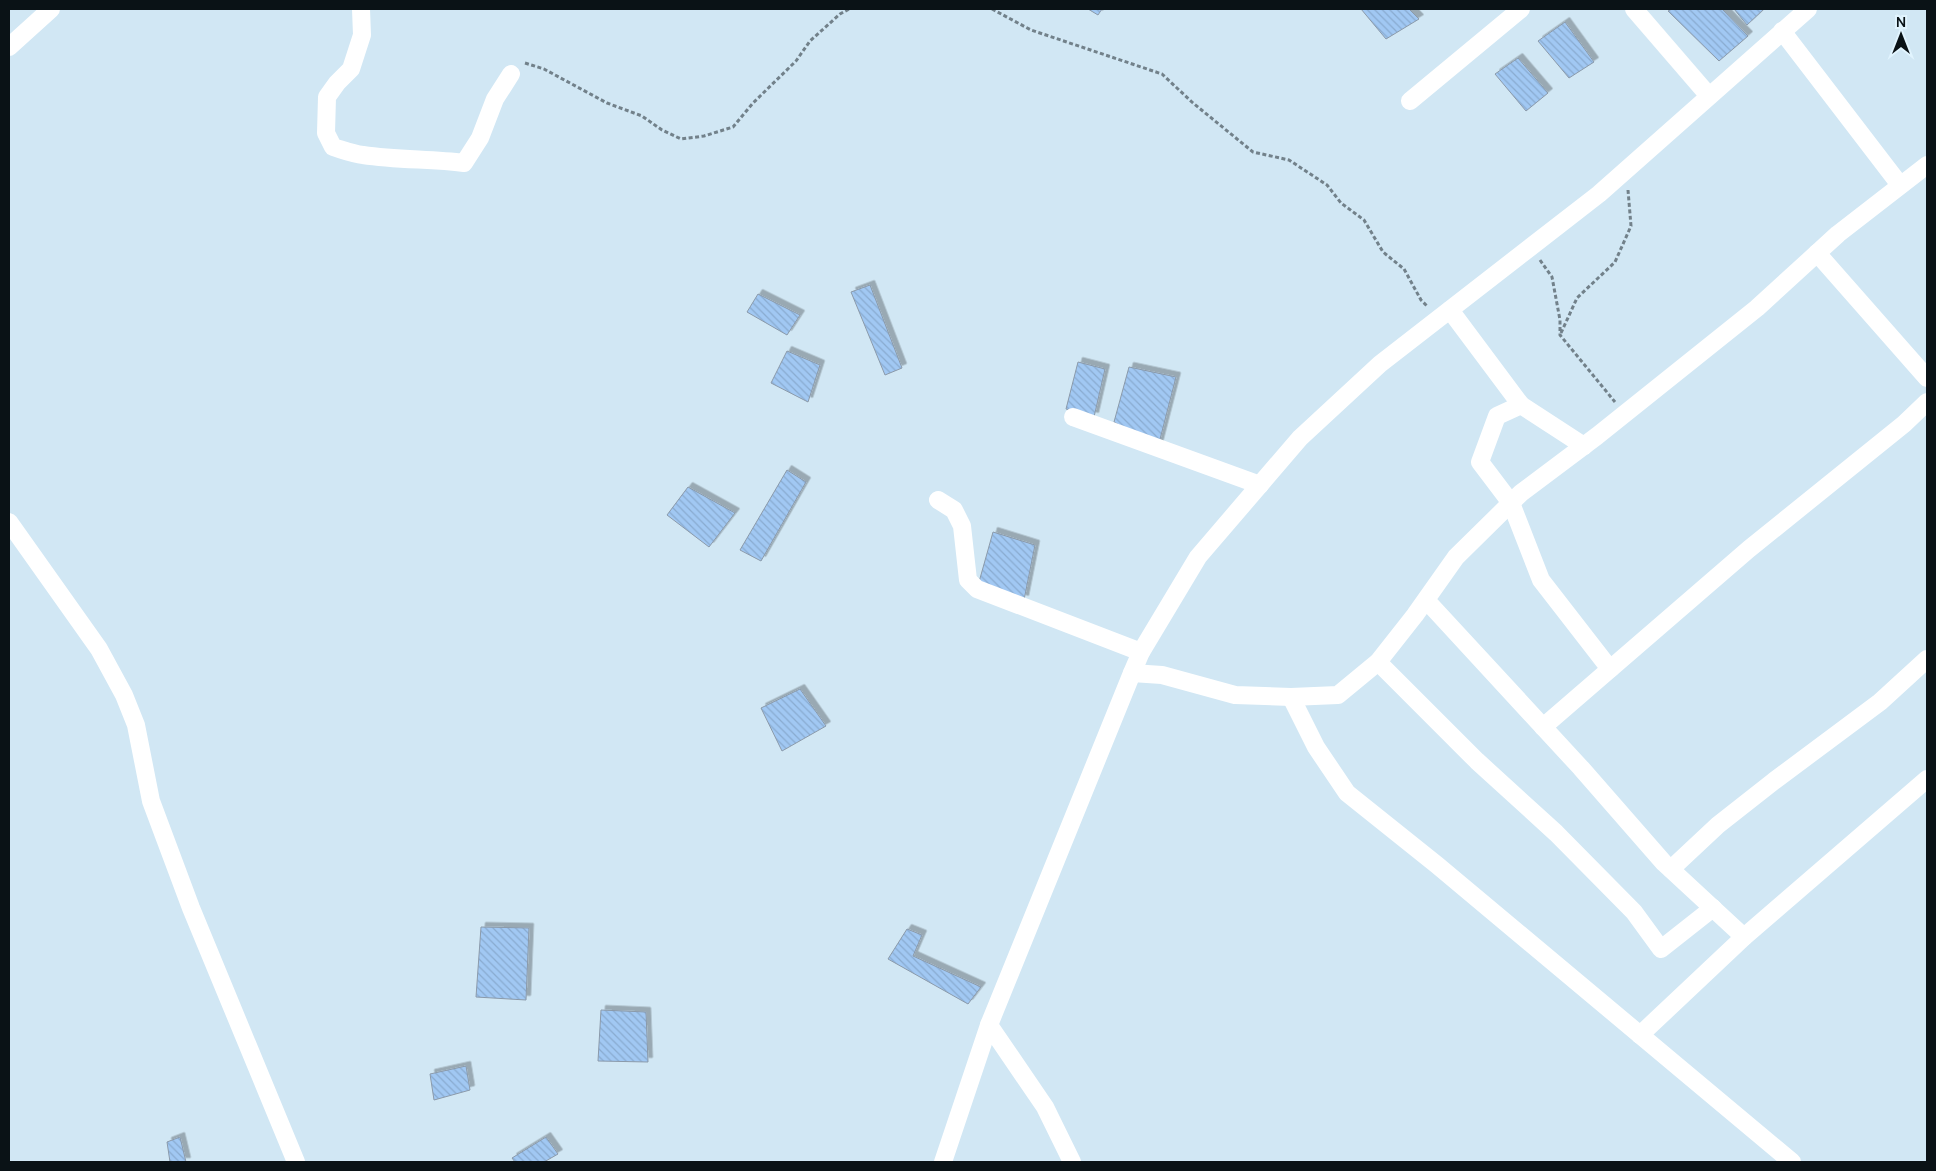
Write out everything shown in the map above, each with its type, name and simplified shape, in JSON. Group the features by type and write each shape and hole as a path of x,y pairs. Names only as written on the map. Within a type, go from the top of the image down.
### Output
{"street":[{"path":"9,47 51,9"},
{"path":"361,9 362,35 351,69 337,83 327,97 326,133 334,147 362,155 406,160 464,162 480,138 496,99 511,74"},
{"path":"1410,101 1521,9"},
{"path":"1634,9 1709,96"},
{"path":"943,1162 988,1025 1132,673 1141,652 1198,557 1300,438 1380,364 1599,194 1808,9"},
{"path":"1782,31 1900,185"},
{"path":"1132,673 1162,675 1235,695 1290,697 1338,695 1378,662 1426,600 1456,557 1520,494 1584,446 1757,308 1838,234 1927,165"},
{"path":"1817,253 1927,378"},
{"path":"1444,314 1521,405 1584,446"},
{"path":"1543,727 1749,549 1904,424 1927,402"},
{"path":"1521,405 1497,416 1480,462 1511,503 1541,580 1610,669"},
{"path":"1073,417 1260,485"},
{"path":"938,500 954,510 962,526 968,580 977,589 1141,652"},
{"path":"9,522 99,649 124,695 136,725 151,801 191,908 296,1162"},
{"path":"1426,600 1671,869 1744,937"},
{"path":"1671,869 1718,825 1880,702 1927,659"},
{"path":"1378,662 1477,761 1562,839 1634,912 1661,949 1713,908"},
{"path":"1290,697 1316,747 1346,793 1437,865 1792,1162"},
{"path":"1640,1035 1744,937 1927,779"},
{"path":"988,1025 1045,1107 1072,1162"}],"path":[{"path":"511,74 524,63 544,69 607,103 642,116 662,130 681,139 704,136 733,127 753,103 796,61 810,41 840,14 849,9"},
{"path":"992,9 1031,30 1162,74 1193,103 1253,152 1289,160 1327,184 1341,203 1364,220 1383,252 1404,269 1421,300 1444,314"},
{"path":"1560,335 1577,298 1615,262 1631,226 1627,170"},
{"path":"1531,247 1552,277 1560,320 1560,335 1624,414"}],"building":[{"path":"1088,9 1102,9 1098,15"},
{"path":"1361,9 1409,9 1419,19 1386,39"},
{"path":"1672,9 1722,9 1748,36 1719,61 1668,11"},
{"path":"1734,9 1764,9 1747,25"},
{"path":"1565,22 1594,62 1569,78 1538,41"},
{"path":"1518,58 1548,93 1526,111 1495,74"},
{"path":"870,285 902,368 885,375 851,292"},
{"path":"758,294 800,315 787,335 747,312"},
{"path":"787,351 820,365 808,402 771,383"},
{"path":"1078,362 1105,369 1094,417 1066,409"},
{"path":"1129,367 1176,377 1158,447 1114,422"},
{"path":"787,470 806,482 761,561 740,550"},
{"path":"688,487 735,513 709,547 667,515"},
{"path":"993,532 1035,545 1024,600 979,582"},
{"path":"800,689 826,726 782,751 761,708"},
{"path":"481,927 529,928 526,1000 476,997"},
{"path":"907,929 922,935 913,956 981,987 968,1004 888,959"},
{"path":"601,1010 646,1012 648,1062 598,1061"},
{"path":"466,1066 470,1090 434,1100 430,1074"},
{"path":"180,1137 186,1162 170,1162 167,1142"},
{"path":"546,1137 558,1154 544,1162 515,1162 512,1158"}]}
